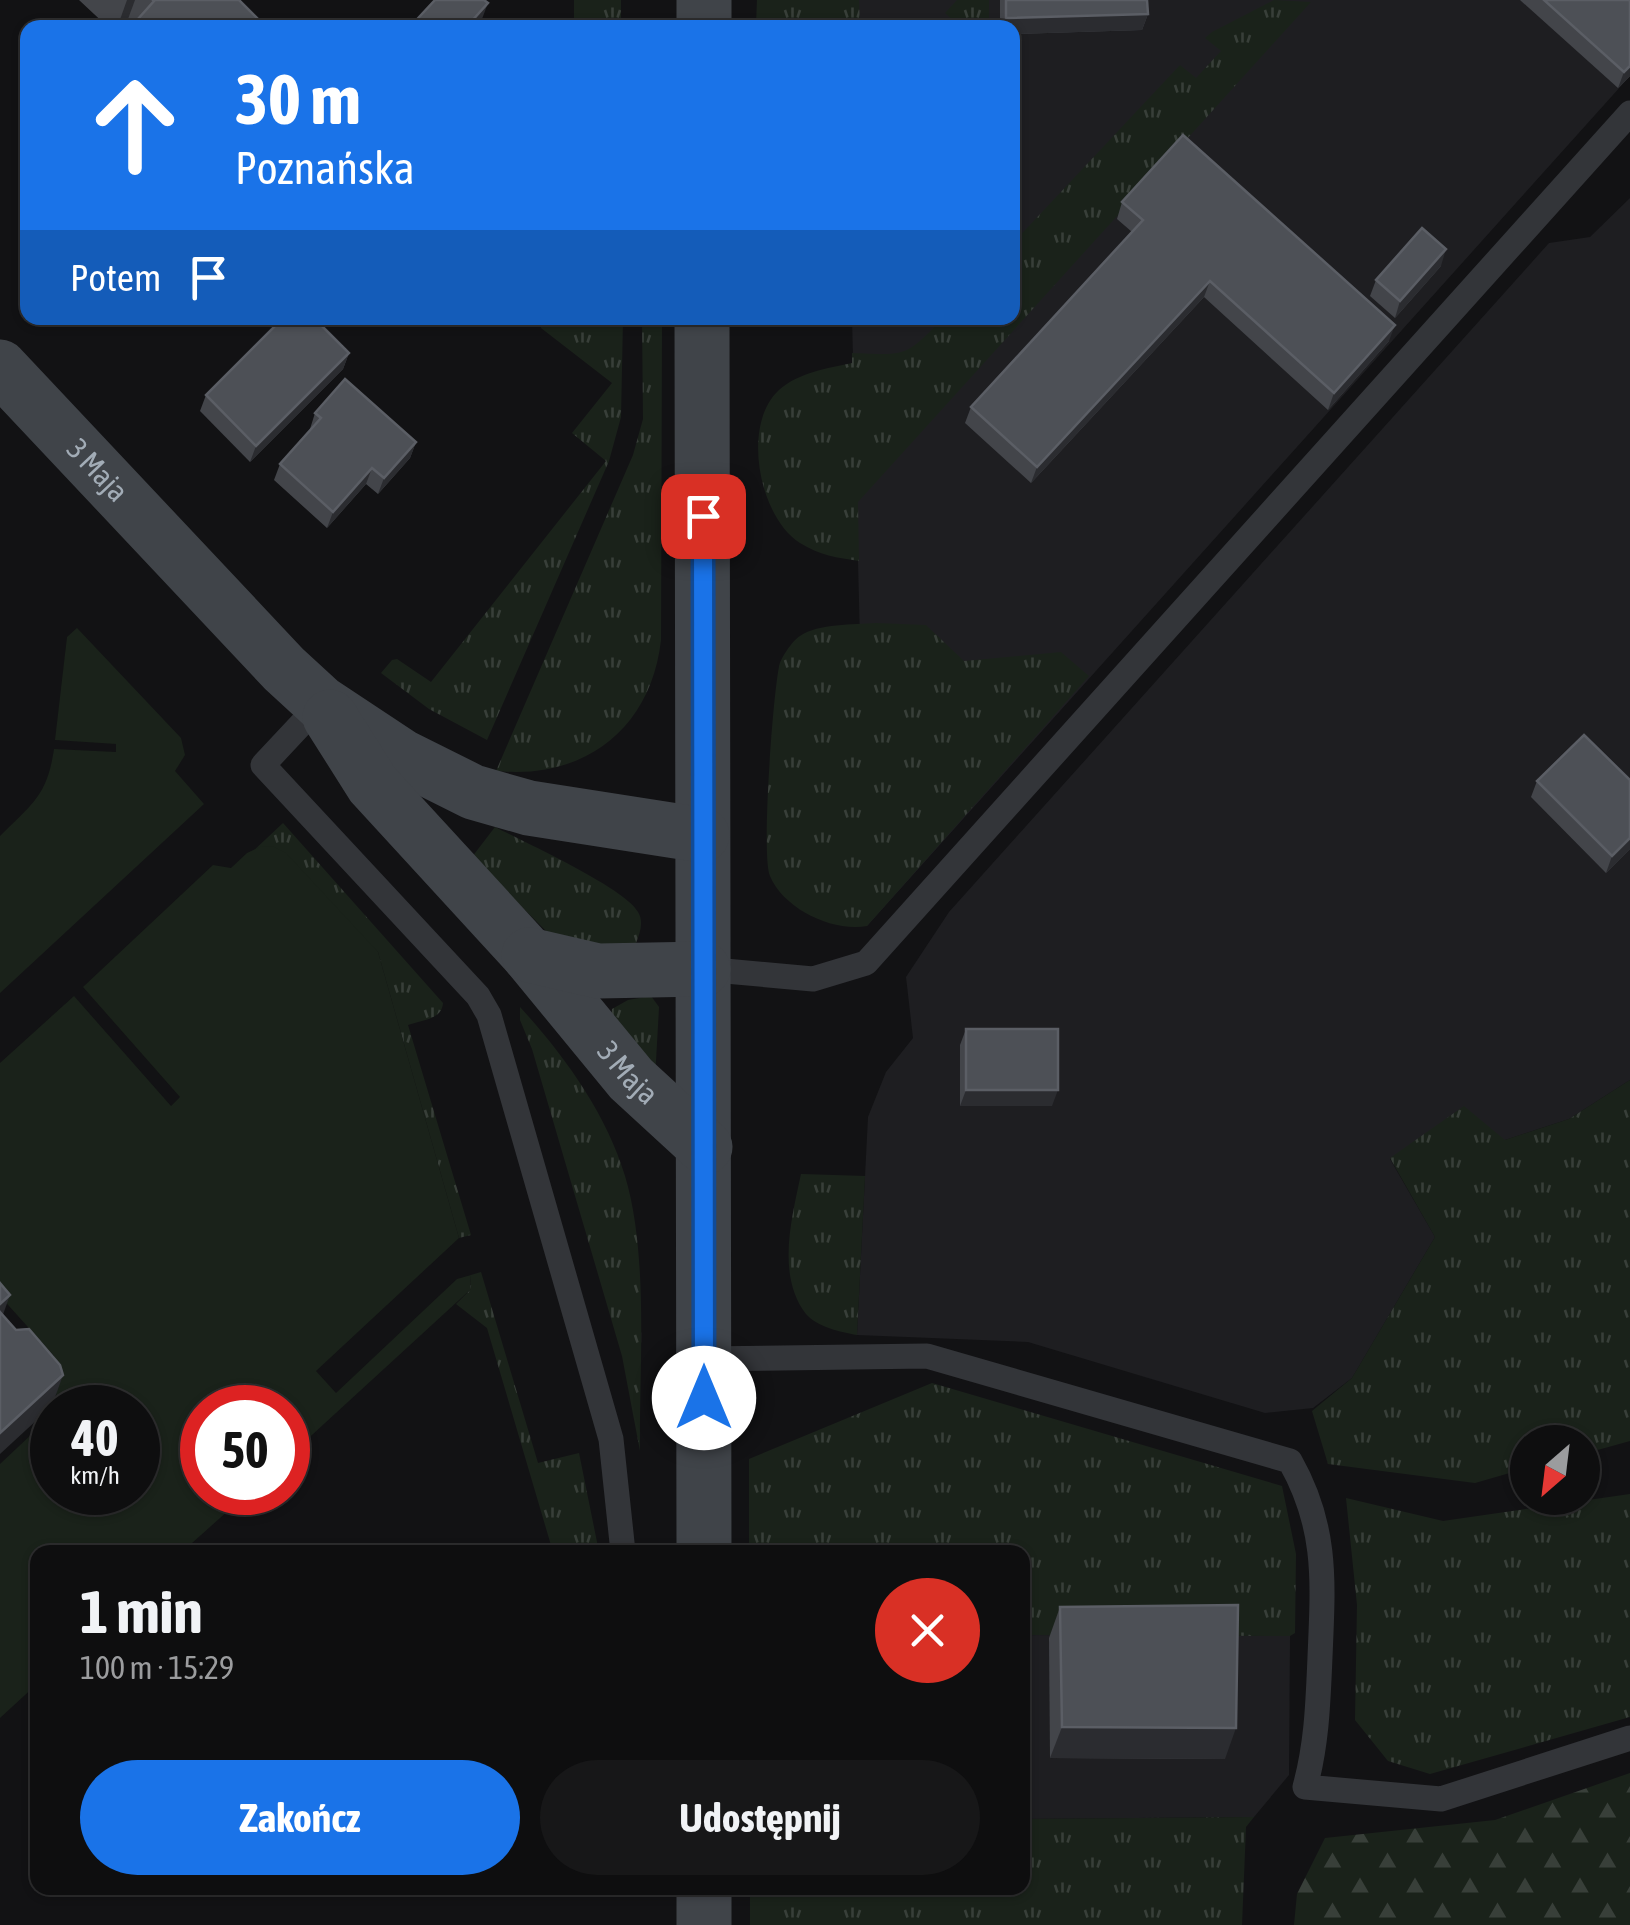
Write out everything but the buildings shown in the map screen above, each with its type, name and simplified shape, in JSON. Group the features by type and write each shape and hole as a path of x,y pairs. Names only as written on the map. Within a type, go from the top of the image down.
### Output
{"street":[{"path":"702,325 704,1545"},
{"name":"3 Maja","path":"0,366 321,704 401,756 473,792 529,808 702,834"},
{"name":"3 Maja","path":"321,704 373,784 529,955 631,1079 705,1147"},
{"path":"529,955 598,971 703,968"},
{"path":"704,1895 704,1925"}],"lane":[{"path":"703,968 813,979 866,963 1630,113"},
{"path":"321,704 263,765 478,996 489,1015 612,1439 622,1545"},
{"path":"704,1359 927,1356 1290,1461 1307,1491 1324,1567 1316,1746 1305,1787 1442,1799 1630,1738"}],"shaded area":[{"path":"850,0 1630,0 1630,76 867,926 852,325 1020,325 1020,20 850,20"},
{"path":"1630,198 1630,1080 1569,1119 1505,1140 1390,1159 1435,1237 1352,1378 1313,1408 1265,1413 1028,1342 857,1335 868,1117 886,1072 913,1038 906,977 949,912 1549,243 1590,237"},
{"path":"1030,1635 1290,1636 1289,1775 1254,1817 1030,1819"}],"green space":[{"path":"574,0 621,0 621,20 574,20"},
{"path":"757,0 859,0 860,20 756,20"},
{"path":"957,0 989,0 989,20 952,20 945,13"},
{"path":"1274,0 1311,2 1020,323 1020,236 1180,65 1196,78 1221,51 1205,38"},
{"path":"623,325 621,417 609,461 487,740 429,709 381,673 397,659 431,682 606,461 572,433 612,383 541,328"},
{"path":"642,325 662,325 661,640 655,672 628,723 584,757 528,772 496,771 633,455 643,419"},
{"path":"936,325 1018,325 858,502 859,561 800,543 774,513 765,492 758,447 767,406 779,390 804,375 852,363 852,353 895,353 920,341"},
{"path":"876,623 926,625 964,661 1061,652 1089,676 867,926 853,927 811,916 786,899 770,876 767,808 771,740 779,667 793,642 817,629"},
{"path":"77,628 181,738 185,755 175,771 204,804 0,993 0,836 43,788 54,749 116,752 116,744 55,740 67,637"},
{"path":"283,823 443,1003 435,1016 408,1025 471,1235 459,1238 378,952 249,855"},
{"path":"495,827 595,879 629,902 641,920 636,943 611,952 547,932 472,857"},
{"path":"262,846 286,853 378,952 459,1238 316,1371 336,1393 457,1279 471,1275 470,1290 310,1437 310,1385 180,1385 180,1515 223,1515 190,1545 30,1545 30,1690 0,1718 0,1464 30,1436 30,1515 160,1515 160,1385 56,1385 54,1356 0,1296 0,1063 74,996 171,1106 180,1097 83,987 213,865 231,868"},
{"path":"651,996 659,1007 655,1078 611,1022 612,1009 628,1000"},
{"path":"520,1007 582,1086 607,1130 625,1176 640,1276 640,1451 622,1356 532,1049 520,1020"},
{"path":"1630,1080 1630,1441 1600,1449 1600,1425 1510,1425 1510,1473 1475,1483 1328,1464 1312,1411 1352,1378 1435,1237 1390,1158 1464,1106 1505,1140 1569,1119"},
{"path":"801,1174 865,1176 857,1335 816,1322 806,1314 791,1282 789,1246"},
{"path":"481,1272 538,1463 579,1453 598,1545 551,1545 487,1328 456,1304 470,1290 471,1275"},
{"path":"932,1383 1282,1486 1296,1554 1295,1633 1030,1635 1030,1545 749,1545 749,1459"},
{"path":"1630,1494 1630,1717 1430,1774 1388,1761 1355,1720 1357,1605 1346,1498 1443,1521 1510,1511 1510,1515 1600,1515 1600,1498"},
{"path":"1630,1773 1630,1925 1294,1925 1297,1894 1325,1838 1495,1820"},
{"path":"1254,1817 1246,1827 1242,1925 750,1925 750,1895 1030,1895 1030,1819"}],"route":[{"path":"703,516 704,1398"}]}
